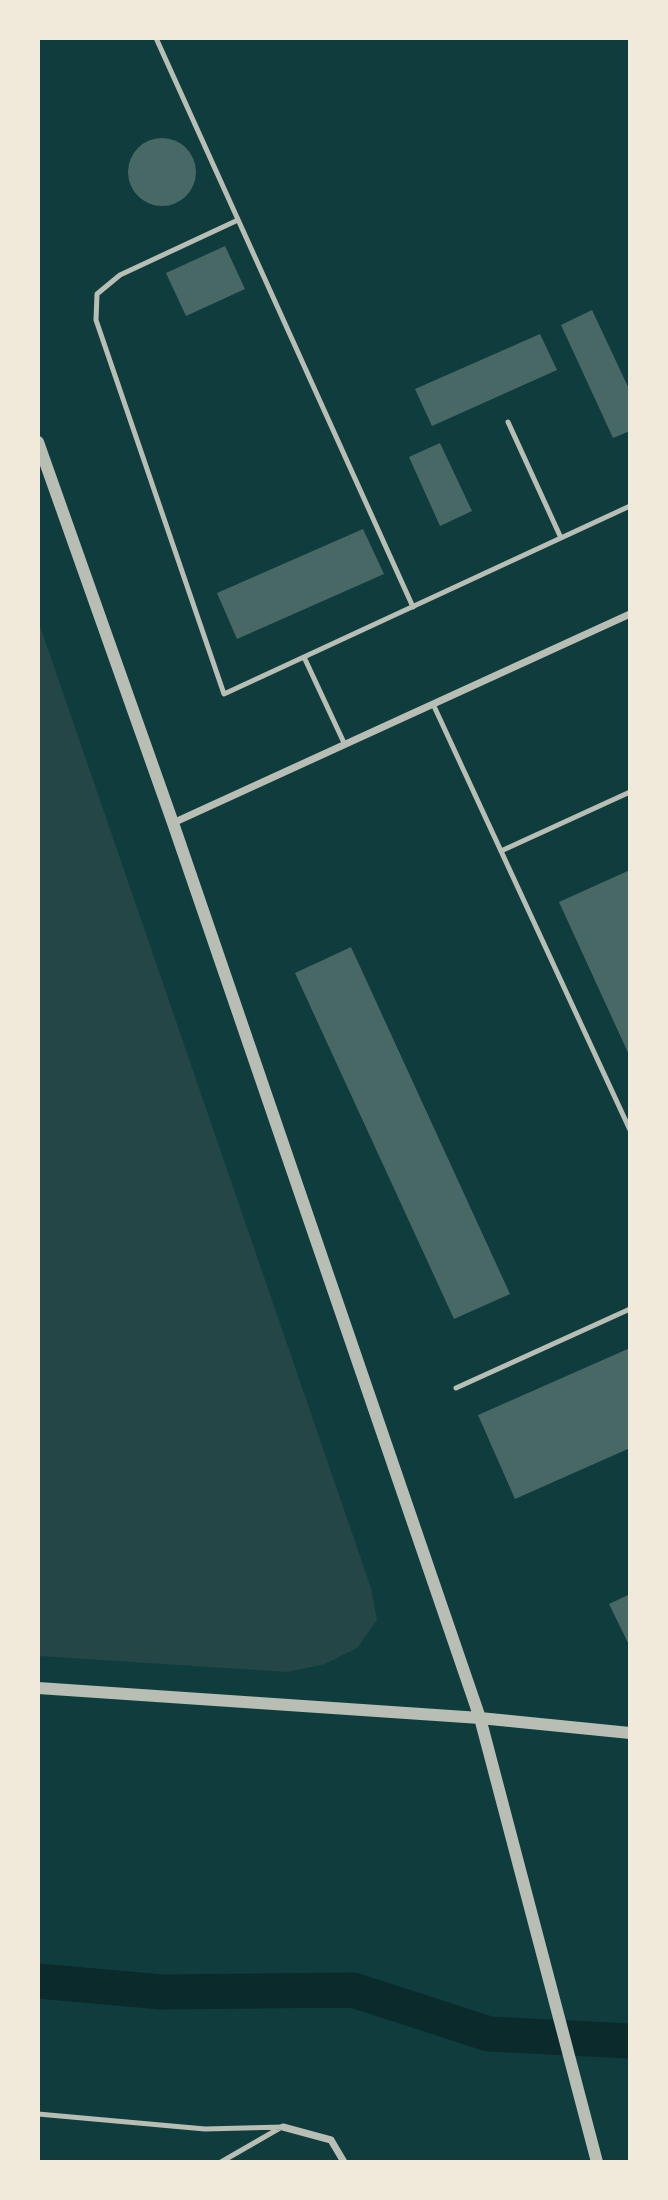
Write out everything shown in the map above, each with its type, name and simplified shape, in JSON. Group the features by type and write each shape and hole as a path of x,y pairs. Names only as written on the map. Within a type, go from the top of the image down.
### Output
{"street":[{"path":"38,442 173,823 480,1717 597,2161"},
{"path":"173,823 629,614"},
{"path":"38,1688 480,1717 629,1733"},
{"path":"283,2127 331,2140 344,2161"}],"lane":[{"path":"156,38 413,607"},
{"path":"238,220 120,275 97,294 96,320 224,694 629,506"},
{"path":"508,422 561,538"},
{"path":"304,657 345,745"},
{"path":"433,704 629,1130"},
{"path":"501,851 629,792"},
{"path":"456,1388 629,1309"},
{"path":"38,2114 205,2129 283,2127"},
{"path":"221,2161 283,2127"}],"shaded area":[{"path":"38,620 371,1588 377,1620 357,1648 325,1664 288,1672 39,1656"}],"building":[{"path":"162,138 175,141 186,148 193,159 196,172 193,185 186,196 175,203 162,206 149,203 138,196 131,185 128,172 131,159 138,148 149,141"},
{"path":"225,246 245,289 186,316 166,273"},
{"path":"592,310 630,391 630,431 613,438 561,325"},
{"path":"540,334 557,370 432,426 415,389"},
{"path":"440,443 472,511 440,526 409,457"},
{"path":"363,529 384,574 237,639 217,593"},
{"path":"630,870 630,1057 559,902"},
{"path":"351,947 510,1294 454,1319 295,973"},
{"path":"630,1348 630,1448 515,1499 478,1415"},
{"path":"630,1594 630,1647 609,1604"}],"waterway":[{"path":"38,1981 162,1992 353,1990 489,2034 630,2041"}]}
